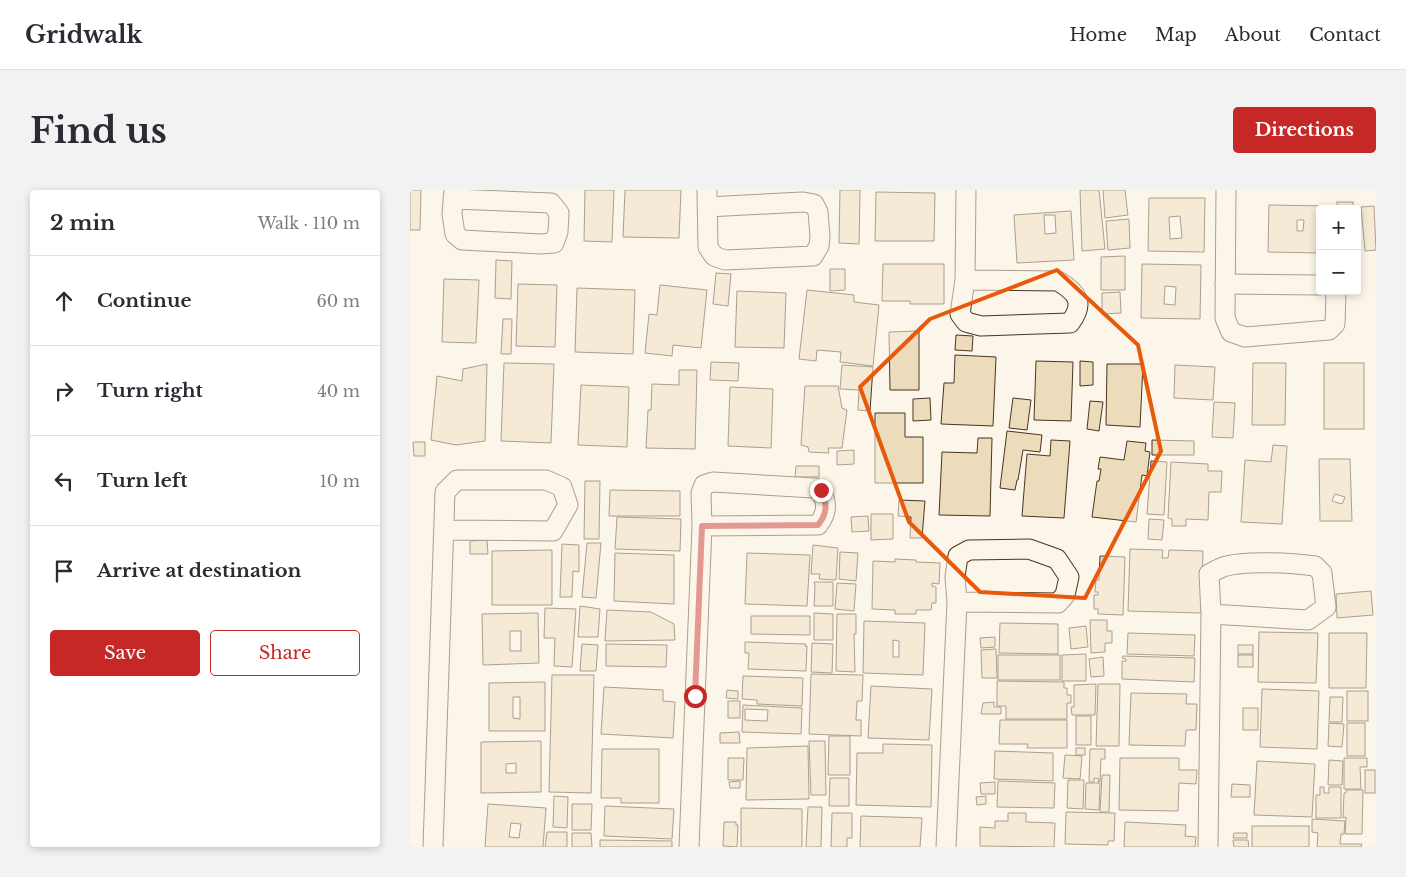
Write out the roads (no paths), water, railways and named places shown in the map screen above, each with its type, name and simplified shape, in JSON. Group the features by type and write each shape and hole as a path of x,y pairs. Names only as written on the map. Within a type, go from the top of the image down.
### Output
{"street":[{"path":"965,280 1058,281 1071,288 1077,297 1078,313 1070,323 981,326 966,322 960,314 965,280 966,190"},
{"path":"1226,190 1225,318 1232,332 1245,337 1329,330 1335,324 1336,295"},
{"path":"454,195 551,203 559,212 558,232 554,243 462,240 455,234 452,214 454,195"},
{"path":"707,199 814,204 818,212 819,246 813,256 725,260 714,256 708,248 707,199"},
{"path":"1225,284 1316,285"},
{"path":"433,847 445,492 457,480 546,480 562,487 568,505 553,531 444,530"},
{"path":"689,847 702,526 701,493 704,485 713,482 814,488 821,490 827,504 824,518 818,525 702,526"},
{"path":"946,847 958,602 955,578 958,556 969,550 1029,549 1057,559 1069,576 1065,595 1058,603 958,602"},
{"path":"1208,847 1211,614 1208,574 1223,567 1238,564 1296,564 1315,566 1322,573 1326,608 1308,620 1211,614"}]}
